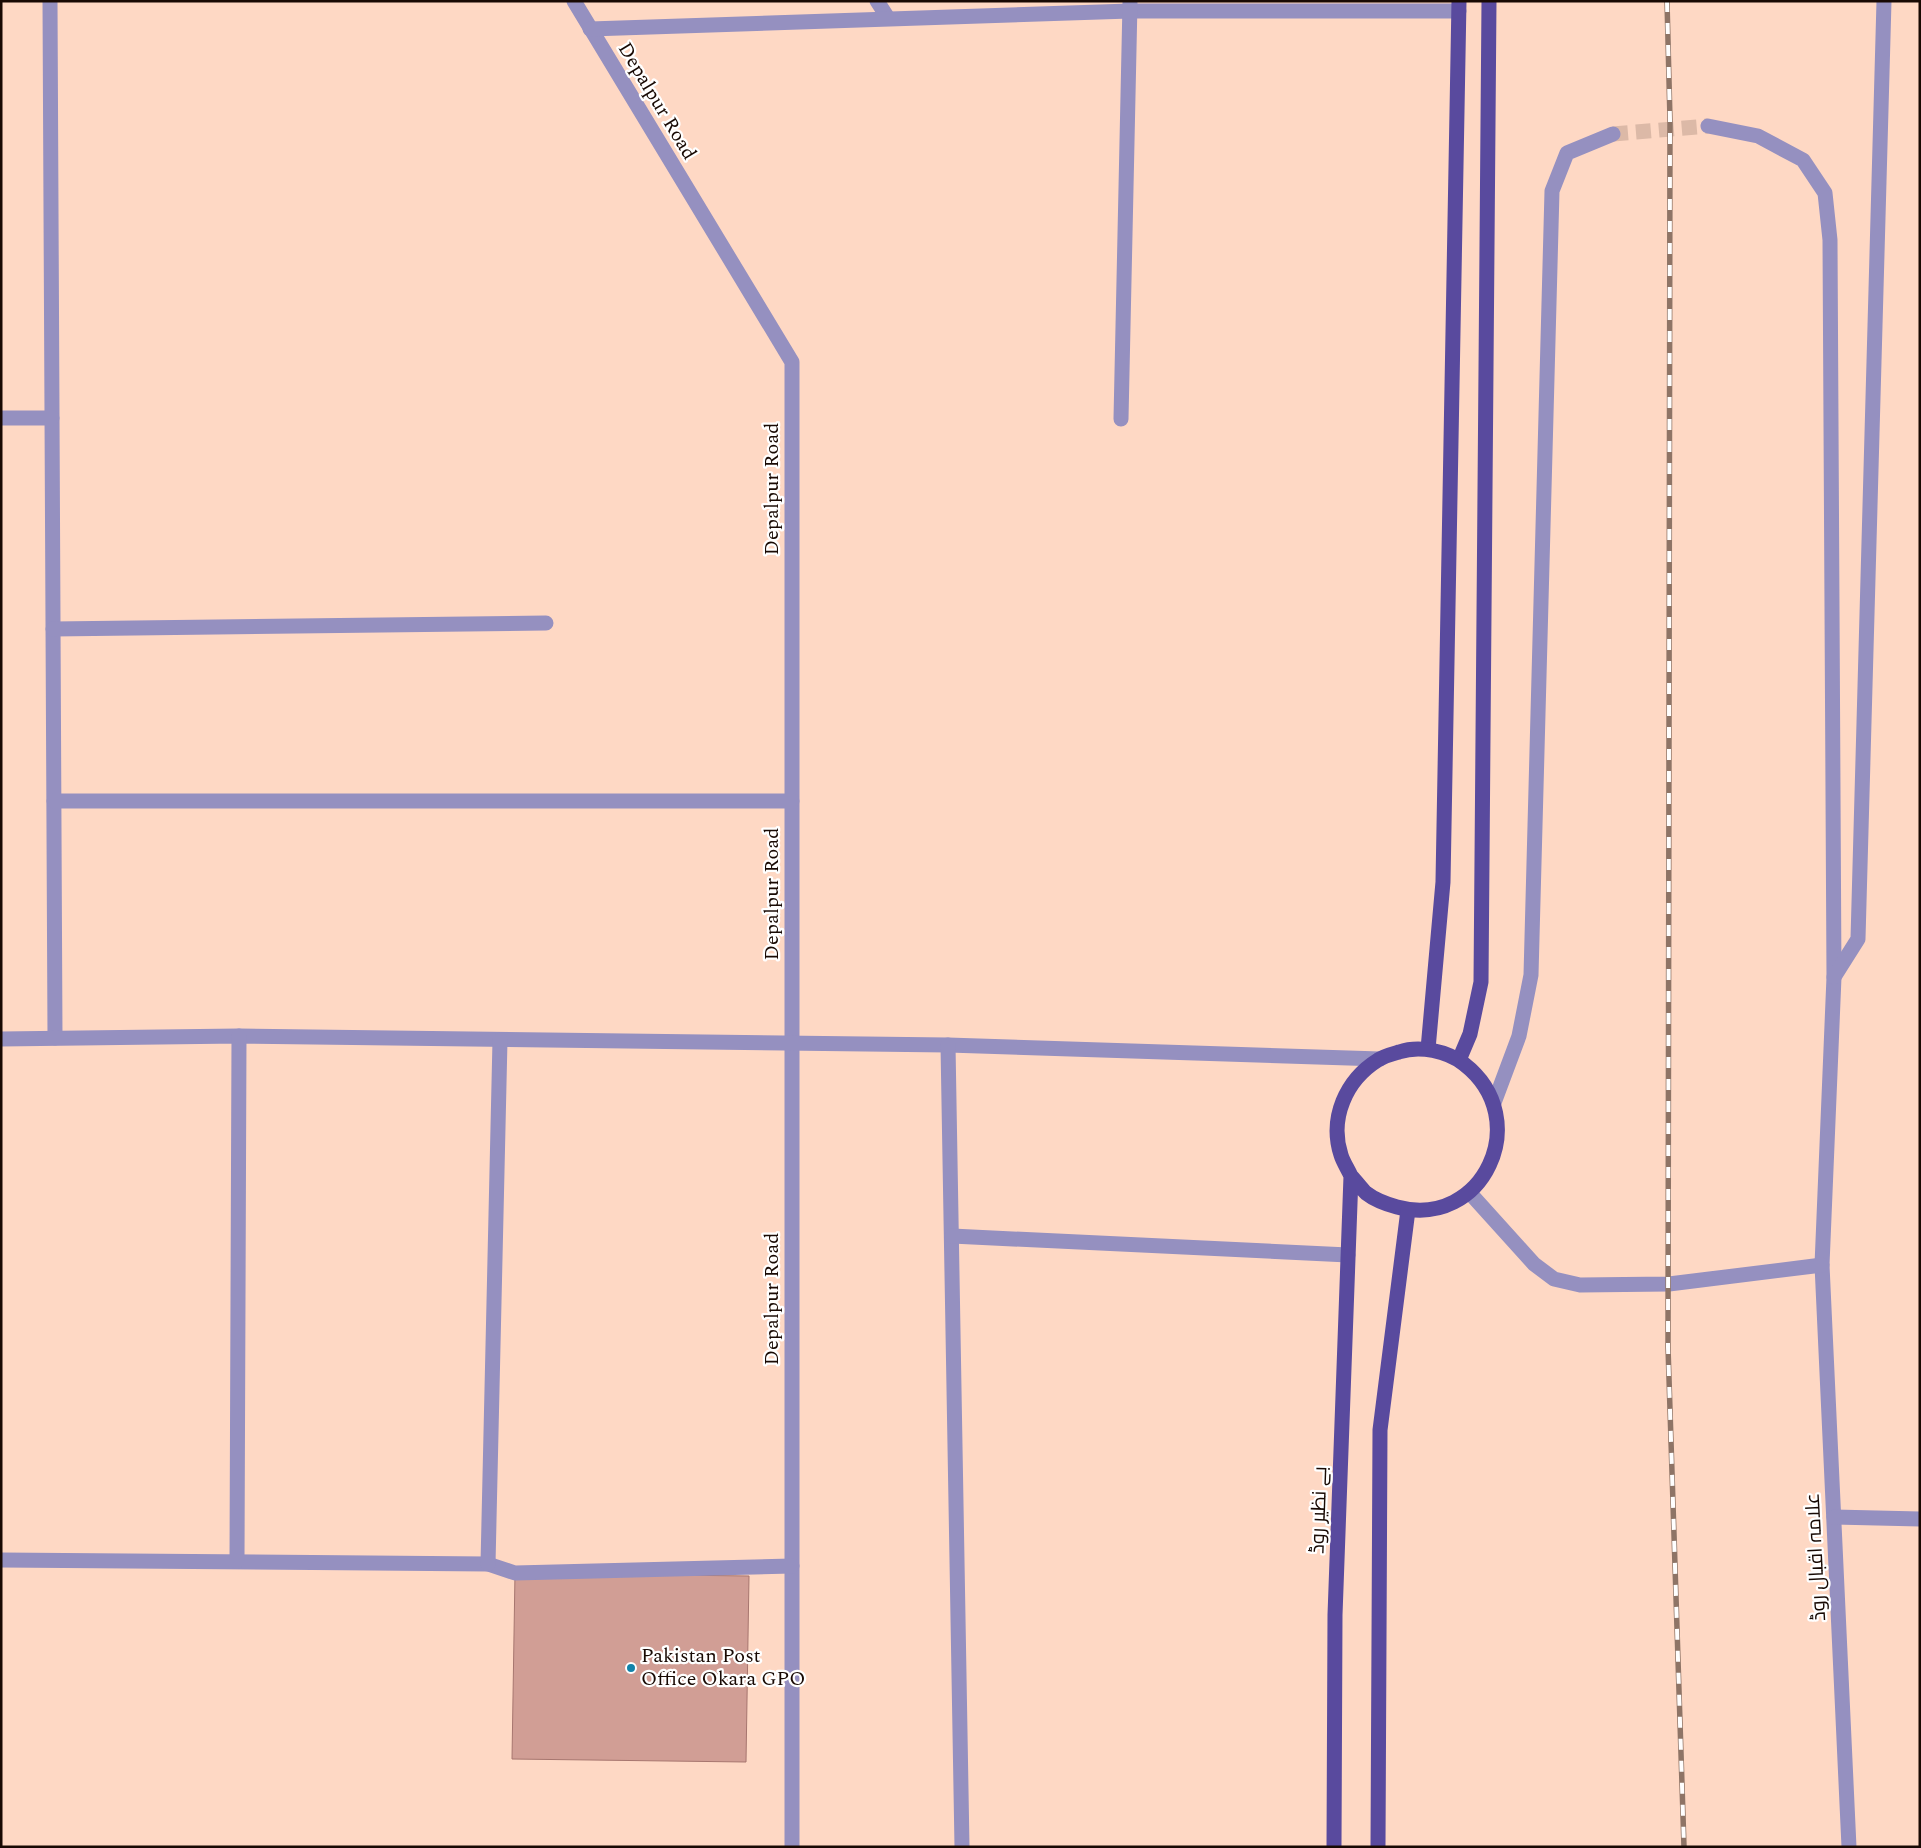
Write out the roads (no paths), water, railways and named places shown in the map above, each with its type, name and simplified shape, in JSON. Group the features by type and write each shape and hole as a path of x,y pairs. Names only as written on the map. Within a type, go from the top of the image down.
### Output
{"main road":[{"path":"1459,1060 1470,1034 1481,982 1489,1"},
{"path":"1428,1049 1443,882 1459,6"},
{"path":"1428,1049 1444,1053 1459,1060 1486,1086 1494,1103 1498,1127 1495,1152 1485,1174 1469,1192 1450,1204 1430,1210 1408,1210 1386,1204 1366,1193 1351,1176 1341,1155 1337,1133 1339,1111 1348,1090 1357,1078 1380,1058 1403,1051 1428,1049"},
{"name":"بے نظیر روڈ","path":"1334,1847 1335,1616 1351,1176"},
{"path":"1378,1847 1380,1430 1408,1210"}],"street":[{"path":"50,1 55,1038"},
{"name":"Depalpur Road","path":"574,1 792,362 792,1847"},
{"path":"876,1 888,18"},
{"path":"1834,977 1858,939 1884,1"},
{"path":"590,29 888,18 1130,6 1459,6"},
{"path":"1121,419 1130,6"},
{"name":"علامہ اقبال روڈ","path":"1708,126 1758,136 1803,160 1825,193 1830,250 1834,977 1822,1265 1849,1847"},
{"path":"1494,1103 1519,1036 1531,975 1552,191 1567,153 1613,134"},
{"path":"1,418 52,418"},
{"path":"53,629 546,622"},
{"path":"54,801 792,801"},
{"path":"237,1561 239,1036"},
{"path":"1,1039 239,1036 948,1045 1380,1058"},
{"path":"488,1564 500,1040"},
{"path":"948,1045 962,1847"},
{"path":"1469,1192 1534,1264 1554,1279 1580,1285 1669,1284 1822,1265"},
{"path":"952,1236 1348,1256"},
{"path":"1834,1517 1920,1519"},
{"path":"1,1560 488,1564 516,1573 792,1566"}],"tunnel":[{"path":"1613,134 1708,126"}],"railway":[{"path":"1667,1 1670,120 1668,1347 1684,1847"}],"place":[{"name":"Pakistan Post Office Okara GPO","path":"631,1668"}]}
